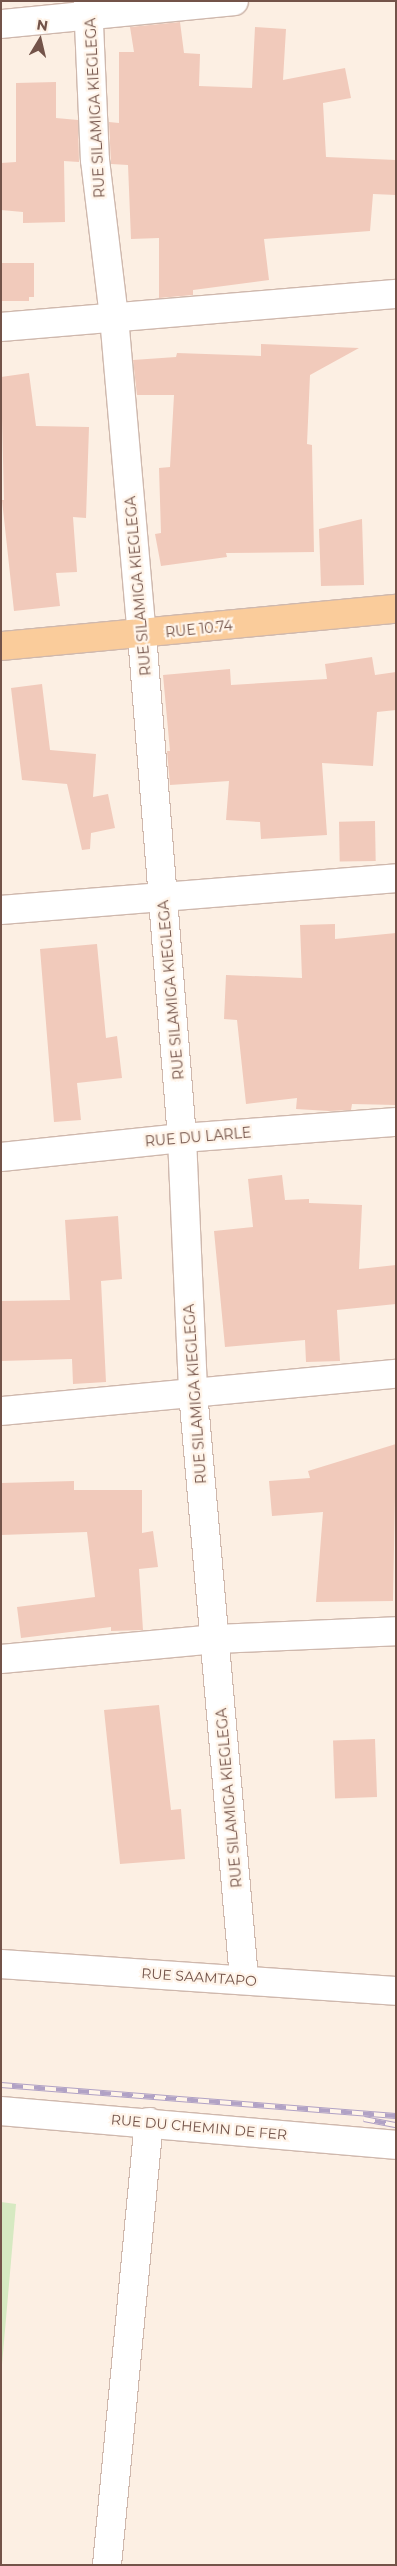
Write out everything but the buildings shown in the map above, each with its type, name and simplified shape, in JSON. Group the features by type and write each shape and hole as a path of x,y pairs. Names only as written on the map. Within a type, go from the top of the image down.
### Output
{"main road":[{"name":"RUE 10.74","path":"1,646 142,635 396,609"}],"street":[{"path":"1,24 89,8 234,1"},
{"name":"RUE SILAMIGA KIEGLEGA","path":"89,8 94,160 114,317 142,635 182,1138 193,1392 216,1639 244,1979"},
{"path":"1,327 396,294"},
{"path":"1,910 396,878"},
{"name":"RUE DU LARLE","path":"1,1157 182,1138 396,1122"},
{"path":"1,1410 396,1374"},
{"path":"1,1659 216,1639 396,1632"},
{"name":"RUE SAAMTAPO","path":"1,1964 244,1979 396,1991"},
{"name":"RUE DU CHEMIN DE FER","path":"1,2111 149,2122 396,2145"},
{"path":"107,2565 149,2122"}],"green space":[{"path":"1,2202 16,2204 1,2376"}],"railway":[{"path":"1,2085 396,2116"},
{"path":"364,2119 396,2125"}]}
